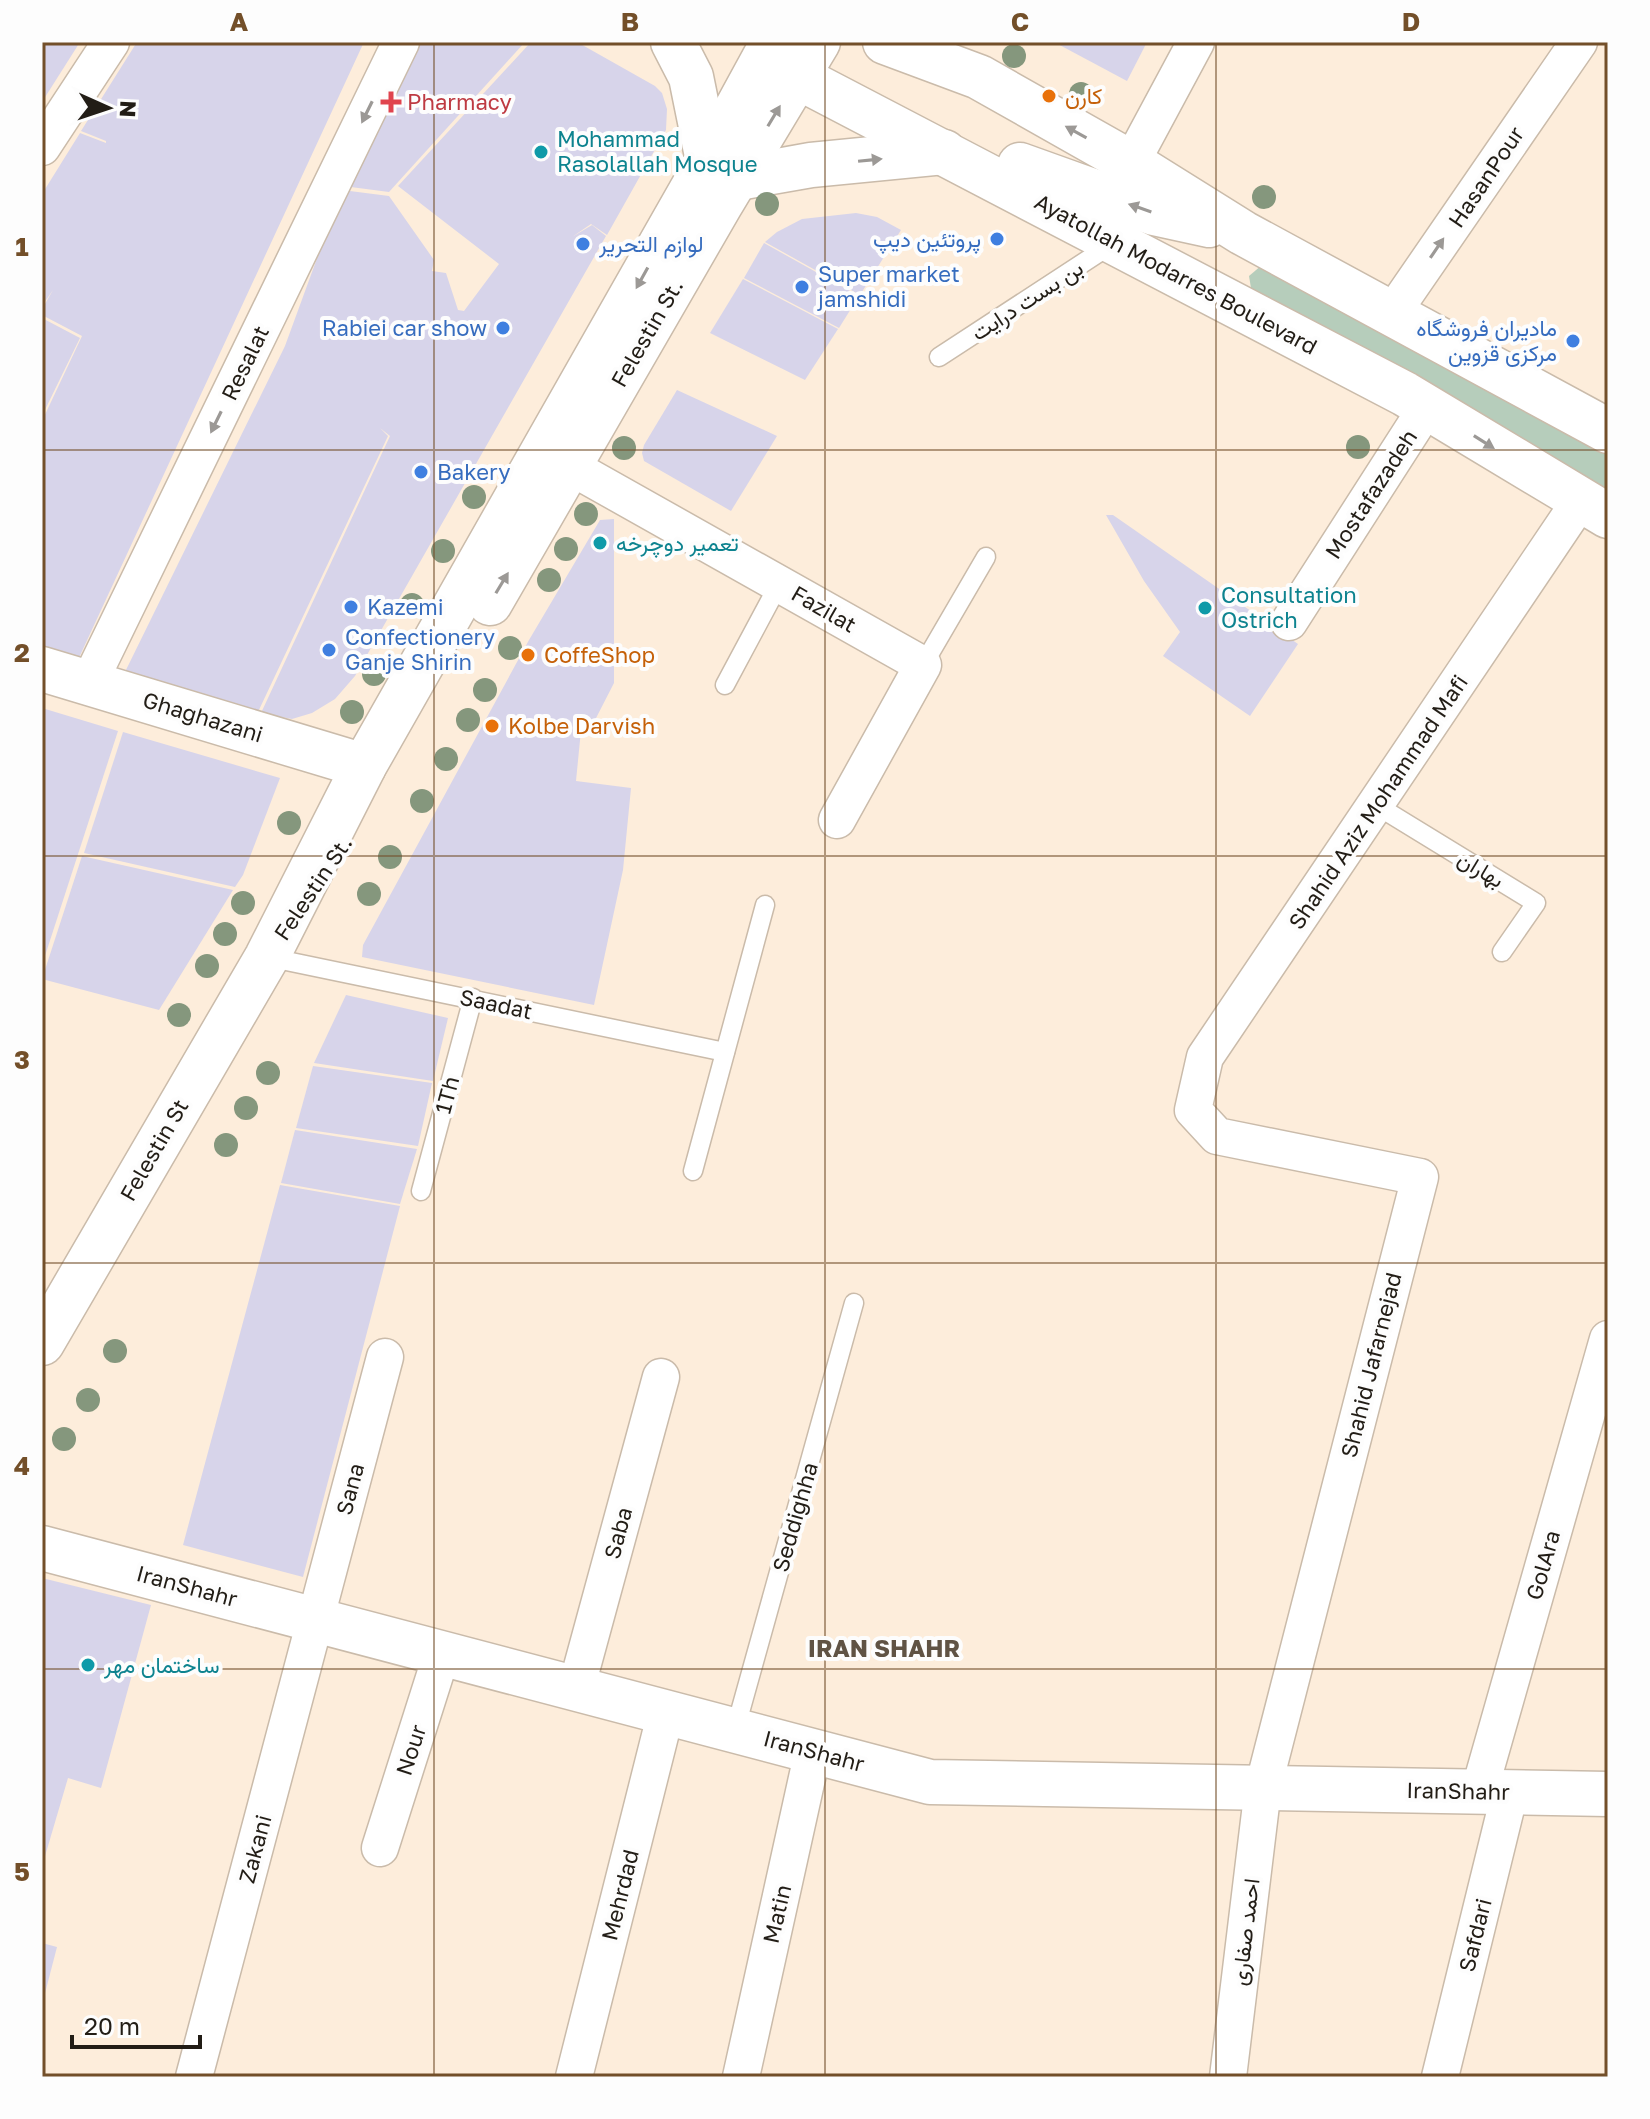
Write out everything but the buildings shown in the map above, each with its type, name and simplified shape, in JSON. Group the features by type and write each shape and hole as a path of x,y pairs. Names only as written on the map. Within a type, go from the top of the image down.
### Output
{"main road":[{"path":"673,42 691,77 723,170 944,152"},
{"path":"885,42 979,77 1131,163 1243,233 1608,431"},
{"path":"944,42 979,77"},
{"path":"783,53 839,67 1024,167 1154,213 1243,233"},
{"name":"Felestin St.","path":"267,957 381,788 571,467 783,53"},
{"name":"Ayatollah Modarres Boulevard","path":"783,53 944,152 1416,400 1594,509"},
{"name":"Felestin St.","path":"267,957 364,766 723,170"},
{"path":"1416,400 1252,294 1249,276 1262,265 1269,264 1432,335"},
{"name":"Ghaghazani","path":"42,669 364,766"},
{"name":"Felestin St","path":"42,1343 267,957"},
{"name":"IranShahr","path":"42,1548 930,1782 1608,1794"}],"street":[{"path":"42,147 111,42"},
{"name":"Resalat","path":"89,683 401,42"},
{"path":"1131,163 1196,42"},
{"name":"HasanPour","path":"1393,312 1579,42"},
{"name":"Mostafazadeh","path":"1289,622 1416,400"},
{"name":"Fazilat","path":"571,467 923,665"},
{"name":"Shahid Aziz Mohammad Mafi","path":"1193,1110 1205,1057 1376,805 1594,509"},
{"path":"837,820 923,665"},
{"name":"Shahid Jafarnejad","path":"1193,1110 1217,1136 1420,1177 1263,1788"},
{"name":"GolAra","path":"1494,1792 1608,1339"},
{"name":"Sana","path":"316,1620 385,1357"},
{"name":"Saba","path":"576,1689 661,1377"},
{"name":"Zakani","path":"194,2077 316,1620"},
{"name":"Nour","path":"380,1848 442,1653"},
{"name":"Mehrdad","path":"574,2077 666,1712"},
{"name":"Matin","path":"741,2077 813,1751"},
{"name":"احمد صفاری","path":"1228,2077 1263,1788"},
{"name":"Safdari","path":"1440,2077 1494,1792"}],"lane":[{"name":"بن بست درایت","path":"939,357 1115,242"},
{"path":"923,665 986,557"},
{"path":"725,685 779,584"},
{"name":"بهاران","path":"1376,805 1536,903 1502,952"},
{"path":"693,1171 765,905"},
{"name":"Saadat","path":"267,957 725,1052"},
{"name":"1Th","path":"421,1191 473,998"},
{"name":"Seddighha","path":"735,1730 854,1303"}],"green space":[{"path":"1262,265 1608,431 1608,516 1252,294 1249,276"}],"place":[{"name":"کارن","path":"1049,96"},
{"name":"Pharmacy","path":"391,102"},
{"name":"Mohammad Rasolallah Mosque","path":"541,152"},
{"name":"پروتئین دیپ","path":"997,239"},
{"name":"لوازم التحریر","path":"583,244"},
{"name":"Super market jamshidi","path":"802,287"},
{"name":"Rabiei car show","path":"503,328"},
{"name":"مادیران فروشگاه مرکزی قزوین","path":"1573,341"},
{"name":"Bakery","path":"421,472"},
{"name":"تعمیر دوچرخه","path":"600,543"},
{"name":"Kazemi","path":"351,607"},
{"name":"Consultation Ostrich","path":"1205,608"},
{"name":"Confectionery Ganje Shirin","path":"329,650"},
{"name":"CoffeShop","path":"528,655"},
{"name":"Kolbe Darvish","path":"492,726"},
{"name":"ساختمان مهر","path":"88,1665"}],"district":[{"name":"IRAN SHAHR","path":"884,1649"}]}
